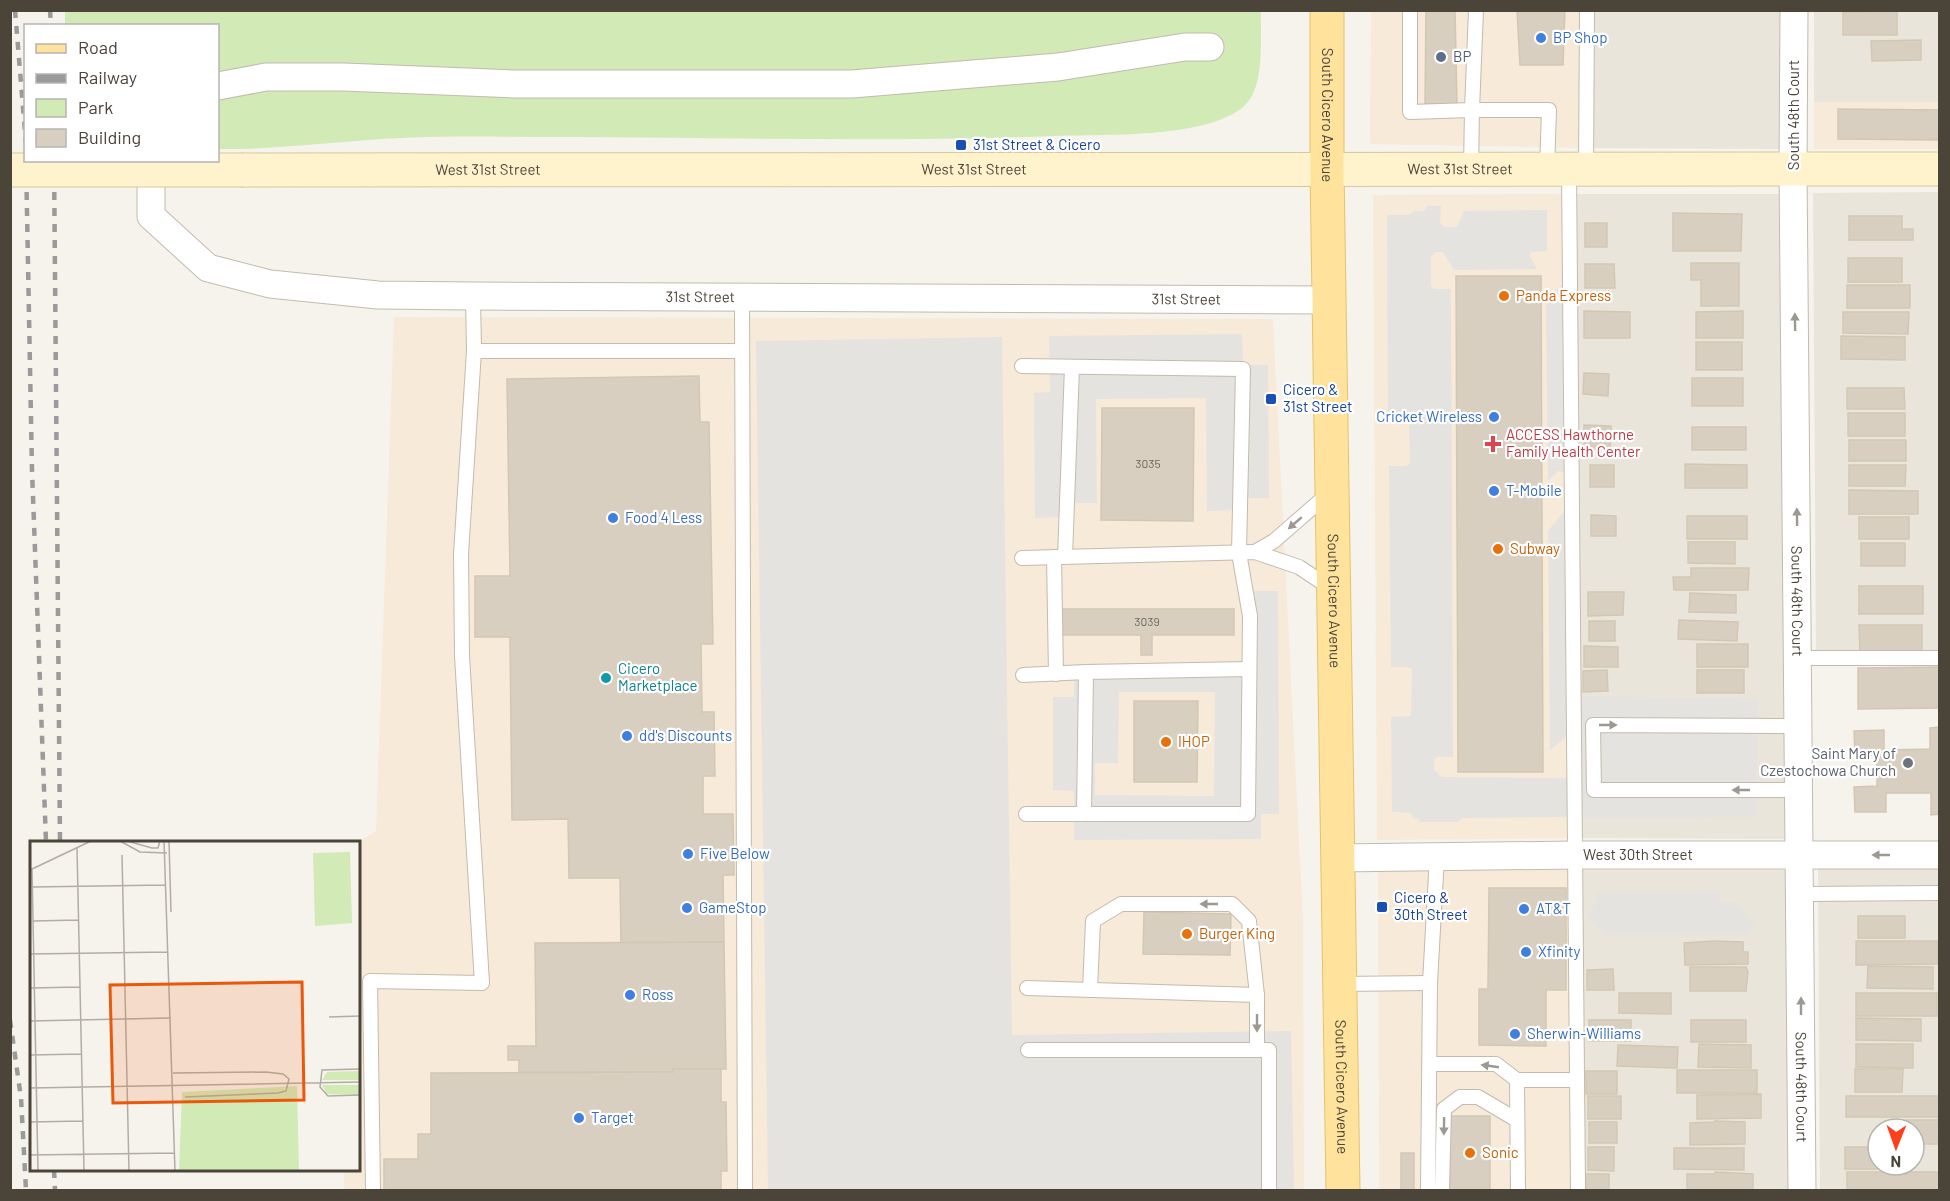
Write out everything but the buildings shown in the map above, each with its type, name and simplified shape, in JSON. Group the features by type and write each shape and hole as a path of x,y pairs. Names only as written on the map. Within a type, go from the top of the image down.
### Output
{"main road":[{"name":"South Cicero Avenue","path":"1327,10 1327,170 1343,1191"},
{"name":"West 31st Street","path":"10,170 1940,169"}],"street":[{"name":"South 48th Court","path":"1794,10 1793,170 1802,1191"},
{"path":"219,86 266,77 344,77 514,84 852,84 1058,67 1185,47 1210,47"},
{"name":"31st Street","path":"151,162 151,216 208,268 270,284 378,295 1329,300"},
{"name":"West 30th Street","path":"1338,858 1575,855 1940,855"}],"lane":[{"path":"1410,10 1410,112 1549,110 1567,170"},
{"path":"1471,170 1476,10"},
{"path":"1578,1191 1567,170 1587,10"},
{"path":"373,1191 370,981 482,983 462,633 461,554 474,351 473,296"},
{"path":"742,297 745,1191"},
{"path":"474,351 742,351"},
{"path":"1022,366 1243,369 1239,553 1250,616 1248,814 1026,814"},
{"path":"1056,674 1059,557 1072,367"},
{"path":"1255,552 1274,541 1332,490"},
{"path":"1022,558 1255,552 1299,567 1334,590"},
{"path":"1798,658 1940,658"},
{"path":"1023,675 1249,669"},
{"path":"1084,814 1086,672"},
{"path":"1799,726 1593,725 1593,764 1594,790 1800,790"},
{"path":"1574,765 1593,764"},
{"path":"1428,1191 1430,983 1437,856"},
{"path":"1801,894 1940,893"},
{"path":"1090,990 1093,921 1121,904 1232,904 1250,921 1257,995 1257,1050"},
{"path":"1340,984 1430,983"},
{"path":"1027,988 1257,995"},
{"path":"1028,1050 1269,1050 1269,1191"},
{"path":"1430,1064 1496,1064 1517,1080 1577,1080"},
{"path":"1517,1080 1518,1191"},
{"path":"1442,1191 1444,1108 1460,1097 1478,1097 1517,1120"}],"shaded area":[{"path":"1371,11 1587,11 1586,148 1370,144"},
{"path":"1587,11 1781,11 1782,149 1586,148"},
{"path":"1814,11 1939,11 1939,102 1814,102"},
{"path":"1814,102 1939,102 1939,149 1814,149"},
{"path":"1939,192 1939,658 1816,658 1813,193"},
{"path":"1569,194 1780,194 1787,839 1575,838"},
{"path":"1569,194 1575,838 1377,840 1373,195"},
{"path":"1428,206 1441,206 1440,223 1445,227 1457,227 1464,211 1547,210 1547,251 1531,252 1529,255 1537,269 1454,270 1443,252 1435,252 1431,257 1431,286 1434,289 1451,289 1453,757 1437,757 1434,760 1434,770 1442,777 1567,778 1567,817 1463,818 1458,822 1420,822 1419,819 1413,818 1411,813 1392,812 1391,717 1411,716 1412,669 1391,667 1389,466 1406,466 1410,463 1409,418 1406,415 1388,416 1387,215 1409,215 1414,211 1424,211"},
{"path":"1562,285 1564,472 1558,471 1548,481 1546,299"},
{"name":"Cicero Marketplace","path":"394,317 1273,319 1303,919 1304,1190 344,1190 344,1171 360,1171 360,841 376,831"},
{"path":"1242,334 1243,365 1268,365 1269,498 1238,498 1238,510 1207,511 1206,398 1096,399 1097,503 1061,503 1060,517 1035,518 1034,393 1050,392 1049,336"},
{"path":"1002,337 1012,1035 1291,1031 1294,1190 768,1190 756,341"},
{"path":"1564,512 1566,737 1550,750 1548,531"},
{"path":"1242,591 1278,591 1279,814 1261,814 1261,839 1074,840 1074,791 1053,790 1053,697 1074,697 1074,664 1243,662","holes":["1119,692 1215,692 1214,796 1095,795 1095,763 1118,763"]},
{"path":"1579,696 1758,699 1756,817 1580,818"},
{"path":"1818,869 1939,869 1939,1190 1820,1190"},
{"path":"1378,870 1575,870 1578,1190 1379,1190"},
{"path":"1575,870 1787,870 1788,1190 1578,1190"},
{"path":"1719,891 1719,901 1736,902 1755,928 1748,935 1604,935 1587,918 1597,901 1597,892"}],"green space":[{"path":"65,11 1261,11 1261,49 1255,89 1250,100 1242,108 1224,118 1202,125 1152,133 874,139 428,137 270,148 219,149 219,24 65,24"}],"railway":[{"path":"15,10 24,120"},
{"path":"50,10 51,24"},
{"path":"26,162 32,470 46,841"},
{"path":"54,162 60,841"},
{"path":"10,1020 21,1098 26,1190"},
{"path":"54,1171 55,1190"}],"place":[{"name":"BP Shop","path":"1541,38"},
{"name":"BP","path":"1441,57"},
{"name":"31st Street & Cicero","path":"961,145"},
{"name":"Panda Express","path":"1504,296"},
{"name":"Cicero & 31st Street","path":"1271,399"},
{"name":"Cricket Wireless","path":"1494,417"},
{"name":"ACCESS Hawthorne Family Health Center","path":"1493,444"},
{"name":"T-Mobile","path":"1494,491"},
{"name":"Food 4 Less","path":"613,518"},
{"name":"Subway","path":"1498,549"},
{"name":"Cicero Marketplace","path":"606,678"},
{"name":"dd's Discounts","path":"627,736"},
{"name":"IHOP","path":"1166,742"},
{"name":"Saint Mary of Czestochowa Church","path":"1908,763"},
{"name":"Five Below","path":"688,854"},
{"name":"Cicero & 30th Street","path":"1382,907"},
{"name":"GameStop","path":"687,908"},
{"name":"AT&T","path":"1524,909"},
{"name":"Burger King","path":"1187,934"},
{"name":"Xfinity","path":"1526,952"},
{"name":"Ross","path":"630,995"},
{"name":"Sherwin-Williams","path":"1515,1034"},
{"name":"Target","path":"579,1118"},
{"name":"Sonic","path":"1470,1153"}]}
